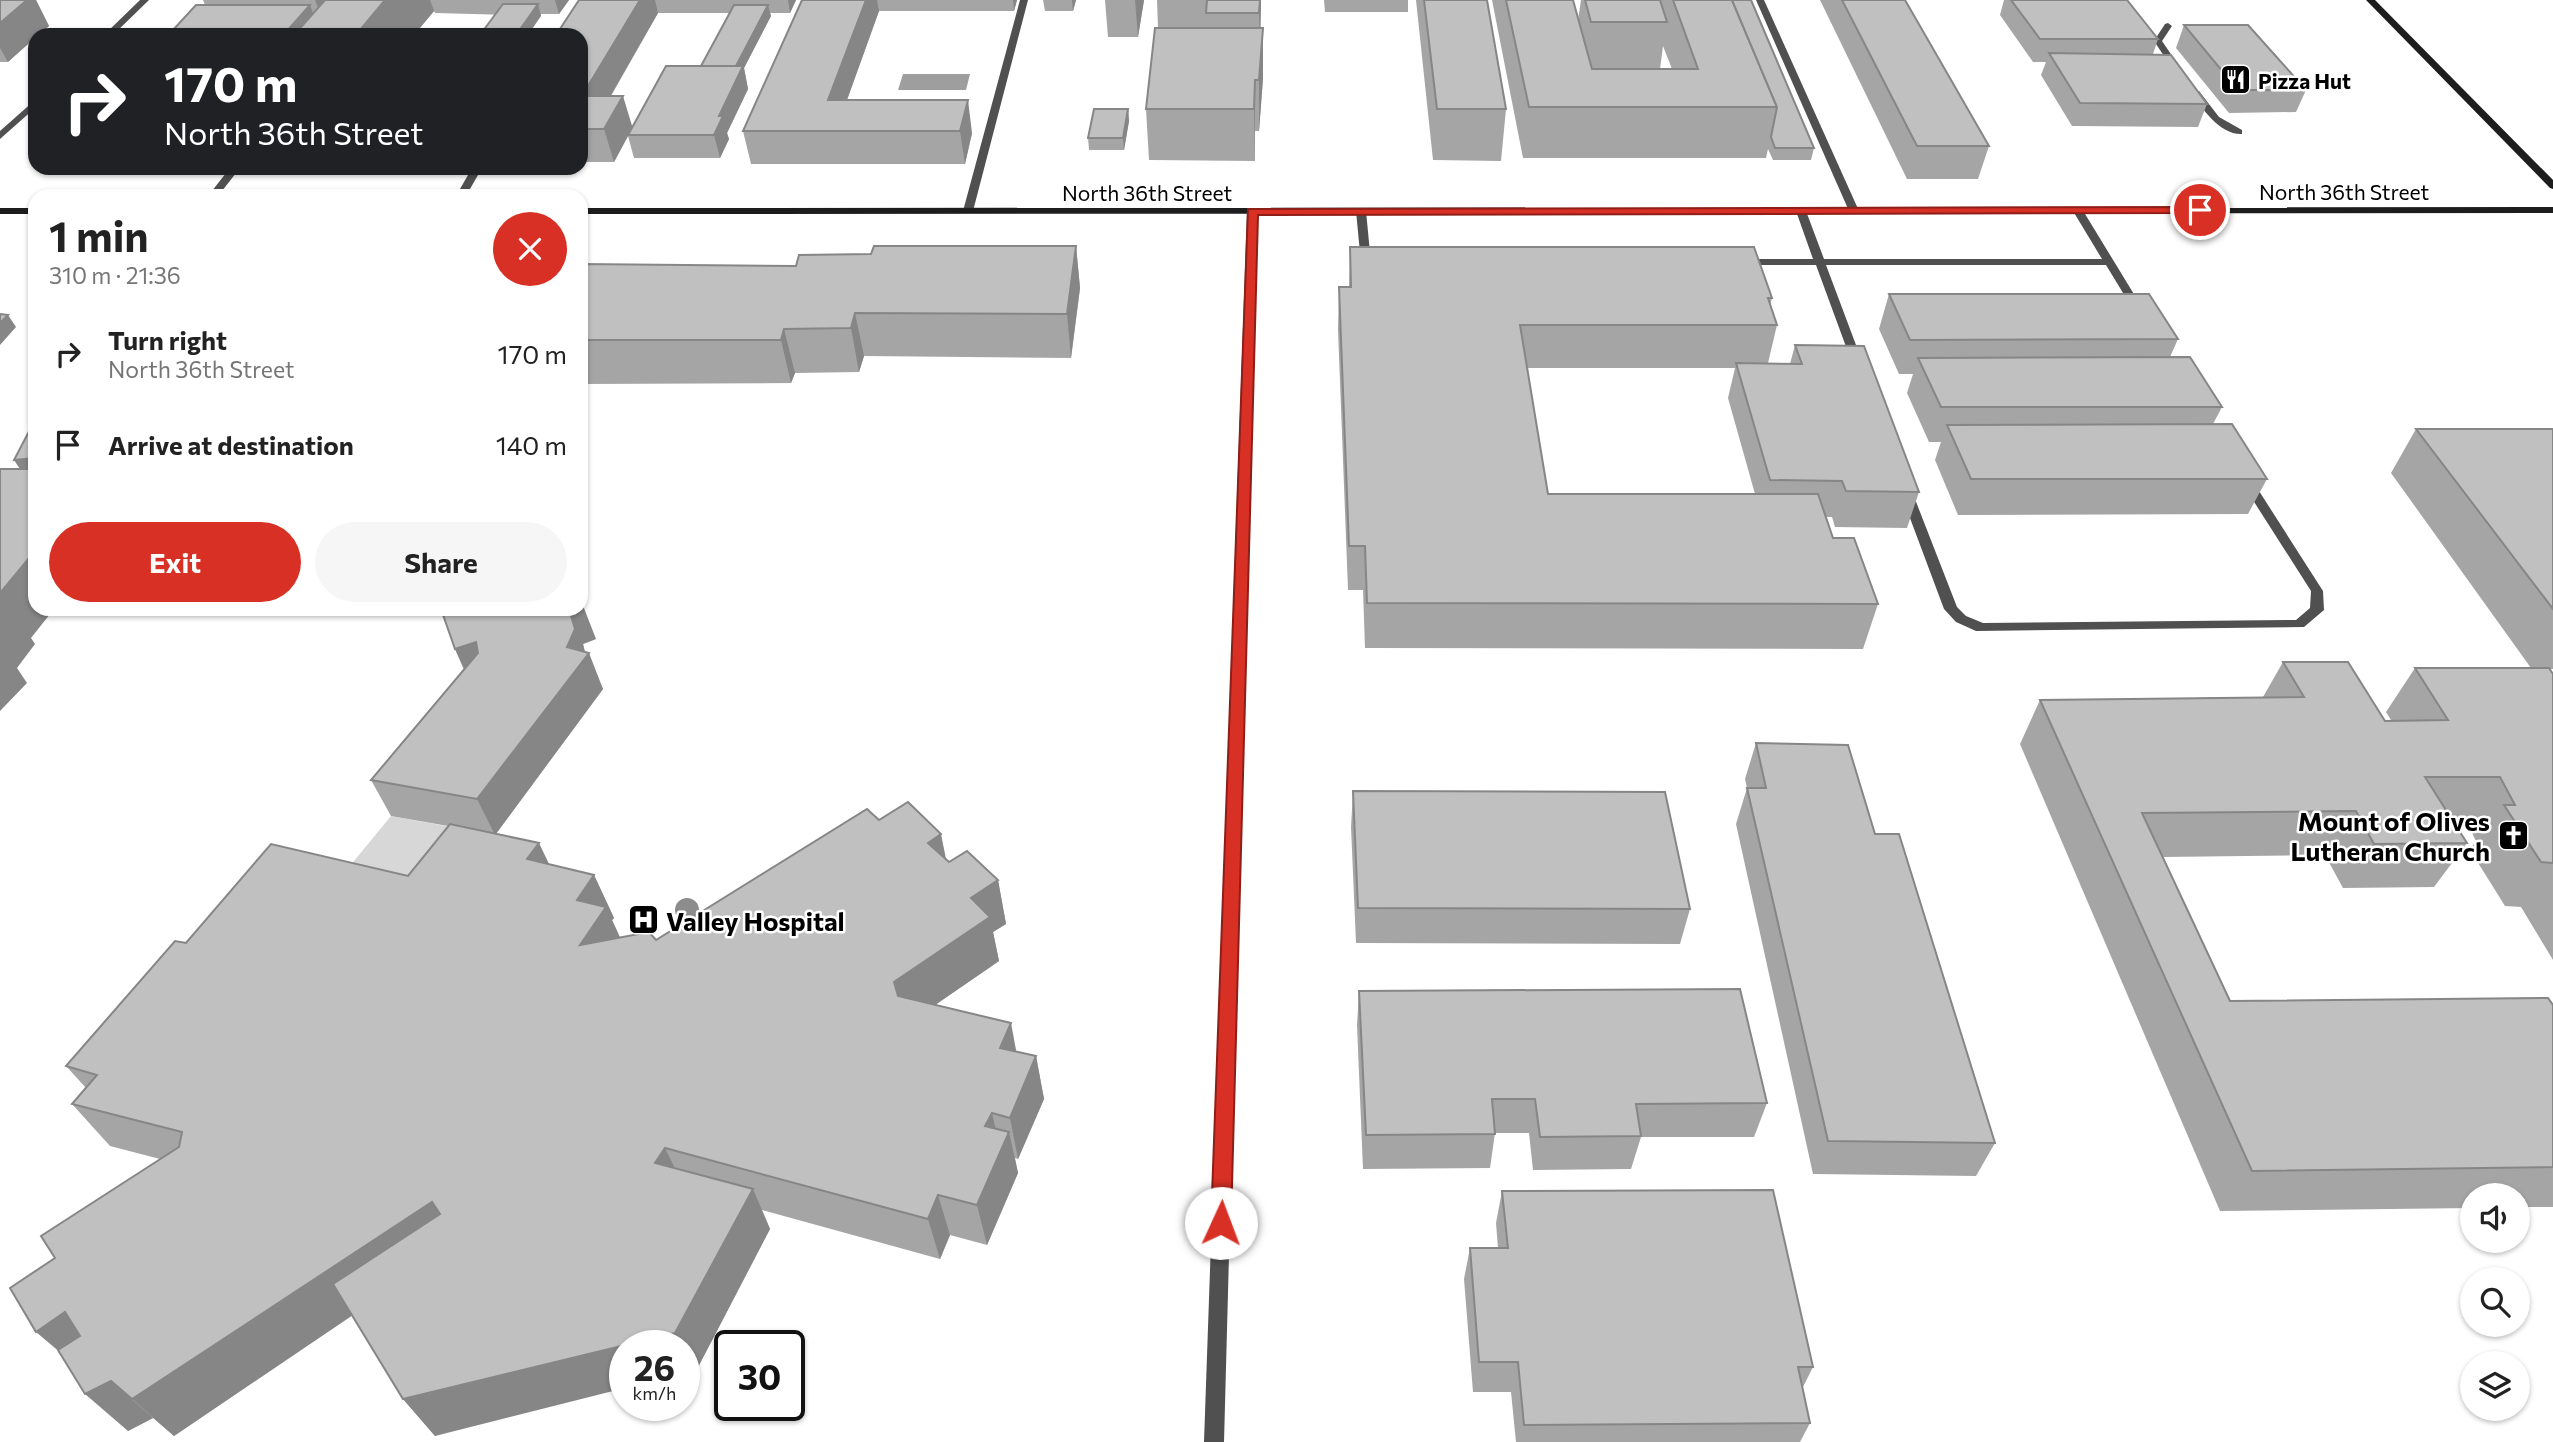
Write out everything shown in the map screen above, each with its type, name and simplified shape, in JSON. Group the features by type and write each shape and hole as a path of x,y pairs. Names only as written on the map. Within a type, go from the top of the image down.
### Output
{"main road":[{"path":"2370,0 2553,186"},
{"name":"North 36th Street","path":"588,211 2553,210"},
{"path":"0,211 28,211"}],"street":[{"path":"115,28 145,0"},
{"path":"968,211 1024,0"},
{"path":"1760,0 1854,211"},
{"path":"2168,26 2158,41 2162,50 2216,119 2239,132"},
{"path":"0,136 28,110"},
{"path":"218,189 230,175"},
{"path":"1214,1442 1252,211"},
{"path":"1361,211 1366,263 1380,263"},
{"path":"1801,211 1863,379"},
{"path":"2078,211 2148,325"},
{"path":"1724,262 2109,262"},
{"path":"1902,481 1951,609 1961,620 1981,628 2299,624 2317,610 2317,591 2244,475"}],"shaded area":[{"path":"903,74 970,74 966,90 898,90"},
{"path":"391,816 495,835 473,868 326,895"}],"building":[{"path":"0,0 27,0 0,23"},
{"path":"325,0 385,0 362,28 300,28"},
{"path":"579,0 640,0 588,86 588,28 561,28"},
{"path":"802,0 866,0 828,100 968,100 960,131 743,131"},
{"path":"1207,0 1260,0 1259,13 1206,13"},
{"path":"1424,0 1487,0 1506,109 1437,109"},
{"path":"1506,0 1573,0 1592,69 1698,69 1673,0 1732,0 1777,107 1529,107"},
{"path":"1585,0 1660,0 1667,22 1591,22"},
{"path":"1732,0 1751,0 1814,148 1775,148 1771,137 1777,107"},
{"path":"1842,0 1905,0 1989,146 1917,146"},
{"path":"2011,0 2127,0 2158,39 2040,39"},
{"path":"503,4 538,4 521,28 485,28"},
{"path":"196,5 310,5 290,28 175,28"},
{"path":"734,5 768,5 736,66 701,66"},
{"path":"2184,25 2248,25 2306,90 2238,90"},
{"path":"1155,28 1263,28 1259,80 1255,80 1254,109 1146,109"},
{"path":"2049,53 2171,55 2207,104 2080,103"},
{"path":"666,66 743,66 719,116 723,116 714,135 628,135"},
{"path":"588,96 623,96 604,129 588,129"},
{"path":"1094,109 1128,109 1123,138 1088,138"},
{"path":"874,246 1076,246 1067,314 855,313 851,328 784,329 781,340 588,340 588,264 796,266 799,255 871,254"},
{"path":"1350,247 1754,247 1772,298 1768,298 1777,325 1520,325 1548,494 1818,494 1833,538 1854,538 1878,604 1367,603 1365,546 1349,546 1339,287 1351,287"},
{"path":"1889,294 2149,294 2178,339 1910,340"},
{"path":"0,314 8,315 0,323"},
{"path":"1795,345 1864,346 1919,492 1846,491 1842,481 1770,480 1736,363 1802,364"},
{"path":"2190,357 2222,407 1941,407 1918,358"},
{"path":"2232,424 2267,479 1971,479 1947,425"},
{"path":"2416,429 2553,429 2553,609"},
{"path":"28,433 28,459 14,460"},
{"path":"0,469 28,469 28,559 0,593"},
{"path":"443,616 571,616 575,629 567,647 589,653 477,799 371,780 478,653 476,642 455,649"},
{"path":"2283,662 2348,662 2385,721 2448,720 2415,668 2549,668 2553,674 2553,863 2541,862 2504,805 2515,805 2500,777 2425,777 2467,843 2374,844 2356,811 2142,813 2230,1001 2548,998 2553,1005 2553,1167 2252,1171 2040,700 2304,697"},
{"path":"1756,743 1848,745 1875,834 1899,834 1995,1143 1828,1141 1747,788 1766,788"},
{"path":"1353,791 1665,792 1690,909 1358,908"},
{"path":"908,802 941,834 928,843 949,862 967,851 998,880 971,898 990,917 894,982 898,996 1011,1023 1000,1048 1036,1056 1010,1118 992,1113 985,1126 1009,1132 977,1205 938,1195 928,1219 665,1148 655,1163 753,1189 677,1330 609,1330 609,1349 403,1399 333,1284 440,1214 432,1202 132,1399 111,1381 85,1394 58,1350 80,1336 65,1312 36,1332 10,1288 55,1258 41,1236 179,1147 182,1132 72,1104 97,1075 66,1066 175,941 186,943 271,844 408,876 450,824 539,843 527,859 594,875 577,900 606,907 580,945 649,932 656,940 867,809 879,820"},
{"path":"1740,989 1767,1103 1636,1104 1641,1136 1540,1137 1535,1099 1492,1099 1495,1134 1366,1135 1359,991"},
{"path":"1773,1190 1813,1367 1798,1367 1810,1423 1524,1425 1518,1362 1479,1362 1470,1248 1508,1248 1502,1191"}],"place":[{"name":"Pizza Hut","path":"2235,80"},
{"name":"Mount of Olives Lutheran Church","path":"2513,835"},
{"name":"Valley Hospital","path":"643,920"}],"route":[{"path":"1221,1223 1252,211 2200,210"}]}
